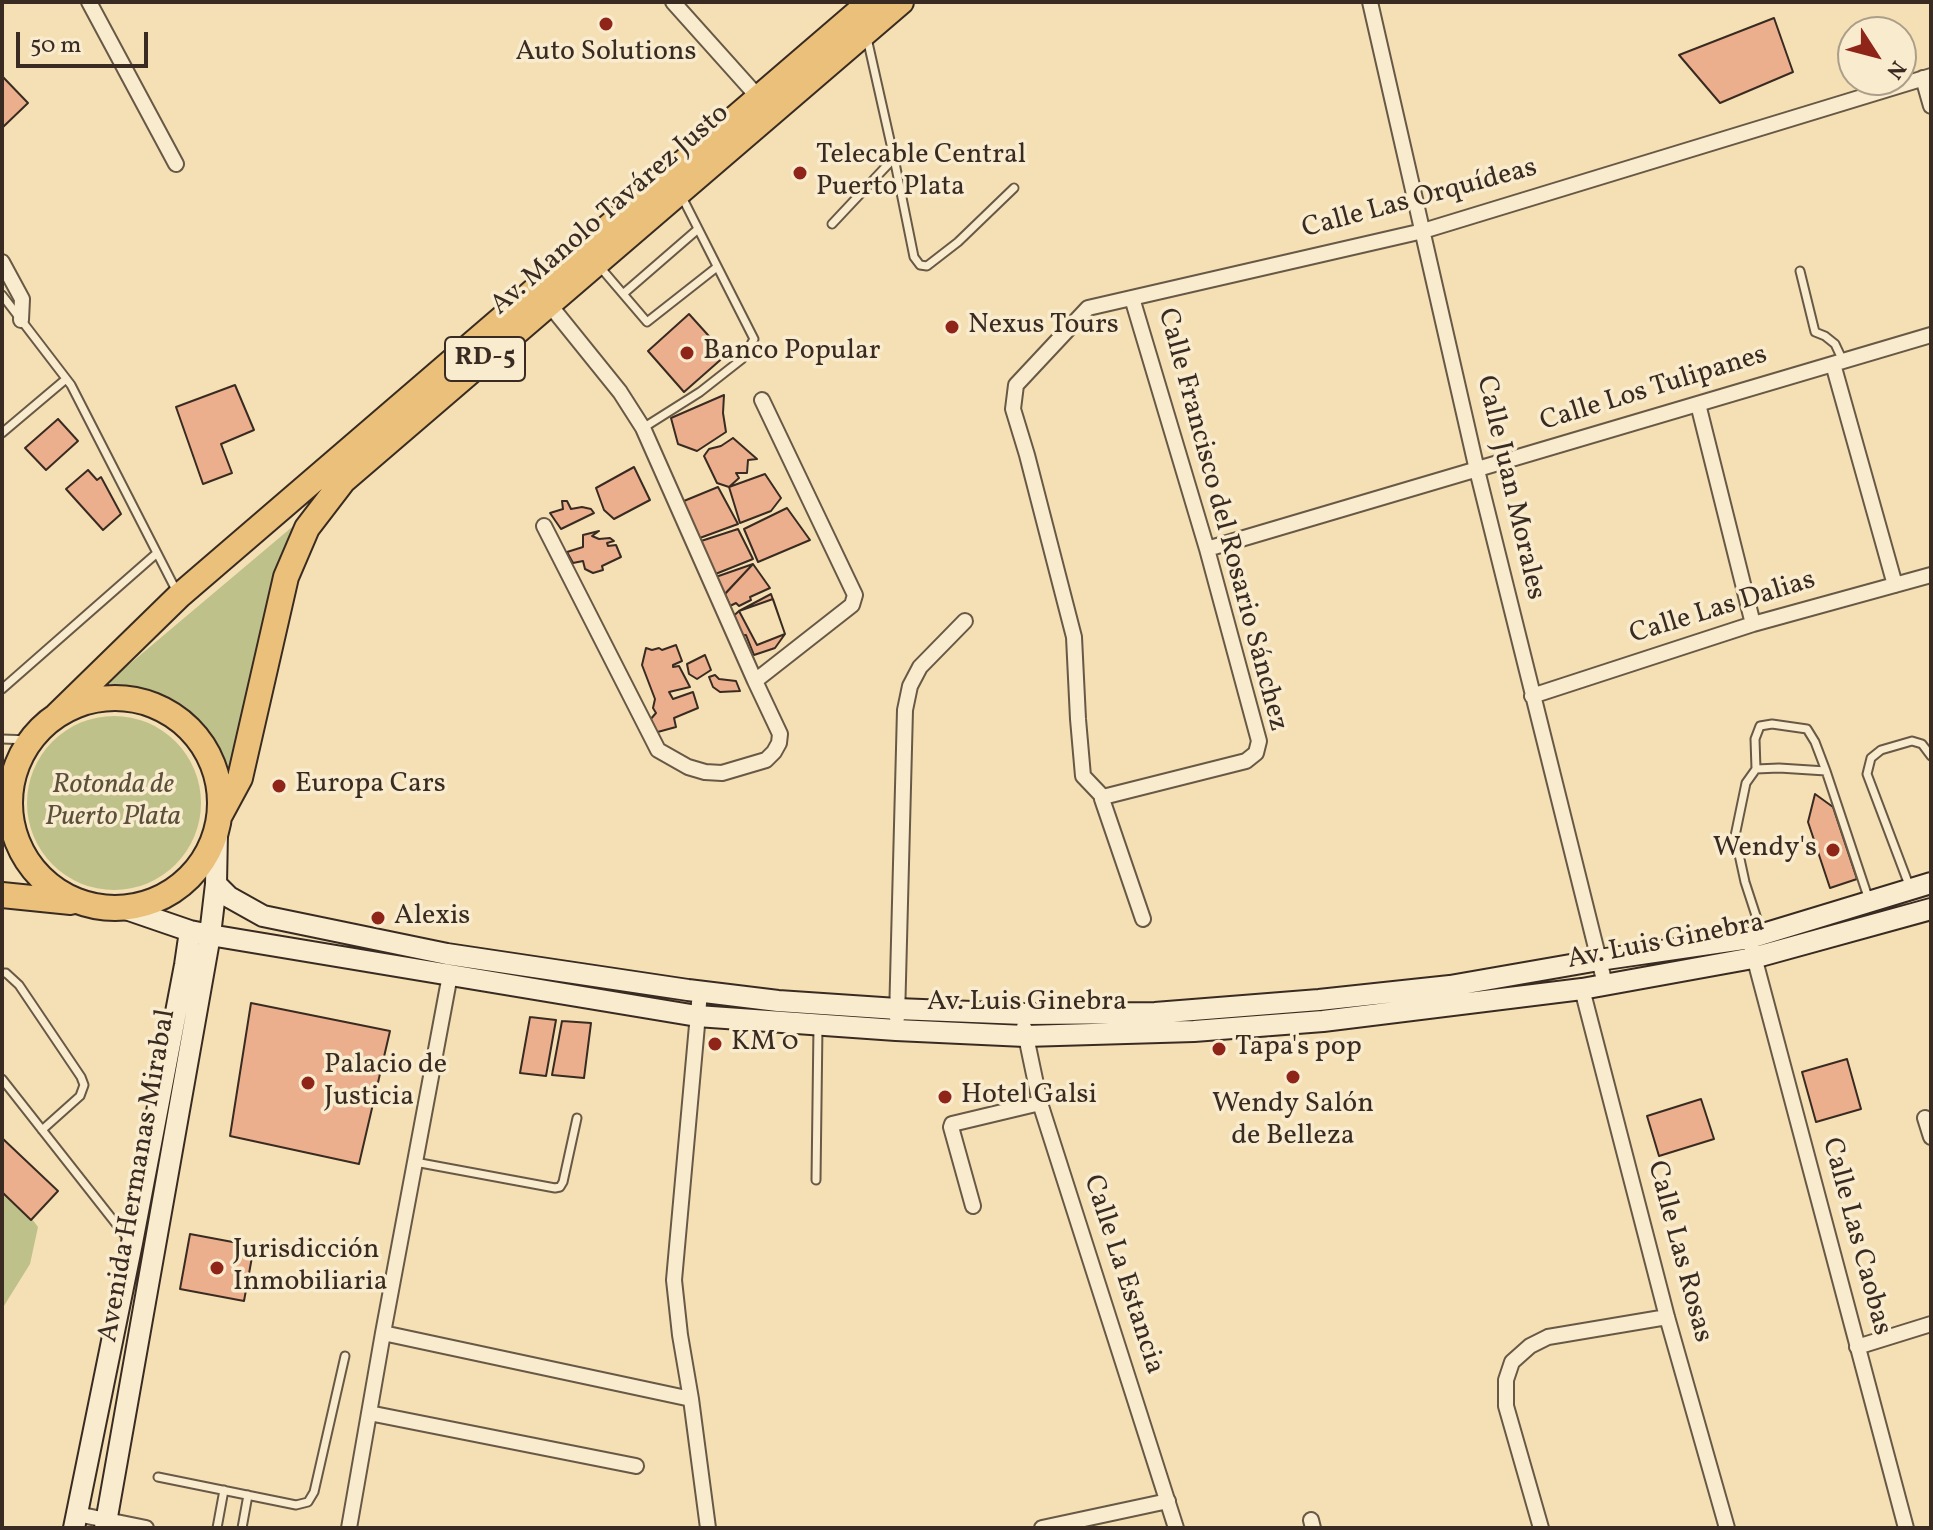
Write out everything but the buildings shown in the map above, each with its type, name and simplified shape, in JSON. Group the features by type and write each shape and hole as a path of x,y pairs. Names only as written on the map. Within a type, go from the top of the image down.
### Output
{"main road":[{"name":"Av. Manolo Tavárez Justo","path":"57,715 179,596 870,2"},
{"name":"Av. Manolo Tavárez Justo","path":"218,824 240,778 286,577 307,528 343,481 901,2"},
{"name":"RD-5","path":"2,764 57,715 88,701 122,697 155,705 185,723 207,749 219,781 218,824 203,861 182,885 154,901 123,908 103,908 2,895"},
{"name":"RD-5","path":"28,744 13,777 10,809 17,840 32,868 43,879 55,890 83,904"}],"street":[{"path":"89,2 176,164"},
{"path":"673,2 759,98"},
{"name":"Calle Juan Morales","path":"1370,2 1477,470 1605,984"},
{"path":"1927,77 1931,106"},
{"name":"Calle Las Orquídeas","path":"1103,797 1083,776 1074,637 1013,409 1016,385 1088,308 1423,231 1927,77"},
{"path":"2,262 22,299 21,320"},
{"name":"Calle Francisco del Rosario Sánchez","path":"1103,797 1246,761 1256,753 1259,741 1207,549 1132,298"},
{"path":"544,526 658,750 688,767 705,772 722,773 766,760 779,743 780,734 643,428 620,392 549,304"},
{"name":"Calle Los Tulipanes","path":"1207,549 1931,335"},
{"path":"1838,363 1895,585"},
{"path":"755,681 852,605 855,595 762,400"},
{"path":"1698,404 1753,624"},
{"name":"Calle Las Dalias","path":"1532,696 1753,624 1931,575"},
{"path":"896,1030 905,710 910,686 920,667 965,621"},
{"path":"1103,797 1143,919"},
{"name":"Avenida Hermanas Mirabal","path":"75,1521 185,965 200,933 216,884 218,824"},
{"name":"Av. Luis Ginebra","path":"216,884 229,897 263,916 447,954 778,1001 1023,1014 1155,1013 1319,1000 1450,986 1599,960 1755,944 1931,883"},
{"name":"Av. Luis Ginebra","path":"123,908 200,933 697,1016 1025,1036 1194,1031 1323,1021 1582,989 1755,944 1931,909"},
{"name":"Avenida Hermanas Mirabal","path":"106,1524 200,933"},
{"name":"Calle Las Caobas","path":"1755,944 1906,1528"},
{"path":"349,1528 450,975"},
{"name":"Calle Las Rosas","path":"1582,989 1667,1317 1727,1528"},
{"path":"700,992 674,1280 708,1528"},
{"name":"Calle La Estancia","path":"1023,1014 1040,1103 1176,1528"},
{"path":"973,1206 952,1124 1040,1103"},
{"path":"1925,1118 1931,1137"},
{"path":"1541,1528 1506,1406 1506,1380 1512,1362 1530,1346 1548,1337 1667,1317"},
{"path":"1857,1347 1931,1324"},
{"path":"383,1333 691,1399"},
{"path":"369,1413 636,1466"},
{"path":"1042,1528 1168,1501"},
{"path":"75,1521 146,1528"}],"lane":[{"path":"866,32 914,257 920,265 927,266 958,242 1014,188"},
{"path":"832,224 894,158"},
{"path":"643,428 700,392 742,359 754,339 679,192"},
{"path":"623,294 698,229"},
{"path":"597,263 647,322 717,267"},
{"path":"1800,271 1815,332 1835,344 1838,363"},
{"path":"2,295 66,379 179,596"},
{"path":"2,433 66,379"},
{"path":"2,689 157,553"},
{"path":"1755,944 1735,836 1746,783 1756,769 1755,739 1760,726 1772,724 1807,729 1826,771 1870,902"},
{"path":"2,739 28,744"},
{"path":"1910,890 1867,774 1871,758 1881,750 1912,741 1922,744 1931,756"},
{"path":"1756,769 1826,771"},
{"path":"2,973 19,985 84,1085 80,1096 42,1130"},
{"path":"816,1180 818,1025"},
{"path":"2,1079 132,1243"},
{"path":"415,1162 560,1187 577,1118"},
{"path":"158,1477 296,1505 308,1502 314,1492 345,1356"},
{"path":"217,1528 224,1490"},
{"path":"242,1528 248,1495"}],"green space":[{"path":"298,522 231,773 210,731 181,706 149,692 107,683"},
{"name":"Rotonda de Puerto Plata","path":"114,716 147,723 175,742 194,770 201,803 194,836 175,864 147,883 114,890 81,883 53,864 34,836 27,803 34,770 53,742 81,723"},
{"path":"2,1139 58,1191 32,1219 38,1227 30,1264 2,1309"}],"place":[{"name":"Auto Solutions","path":"606,24"},
{"name":"Telecable Central Puerto Plata","path":"800,173"},
{"name":"Nexus Tours","path":"952,327"},
{"name":"Banco Popular","path":"687,353"},
{"name":"Europa Cars","path":"279,786"},
{"name":"Wendy's","path":"1833,850"},
{"name":"Alexis","path":"378,918"},
{"name":"KM 0","path":"715,1044"},
{"name":"Tapa's pop","path":"1219,1049"},
{"name":"Wendy Salón de Belleza","path":"1293,1077"},
{"name":"Palacio de Justicia","path":"308,1083"},
{"name":"Hotel Galsi","path":"945,1097"},
{"name":"Jurisdicción Inmobiliaria","path":"217,1268"}]}
